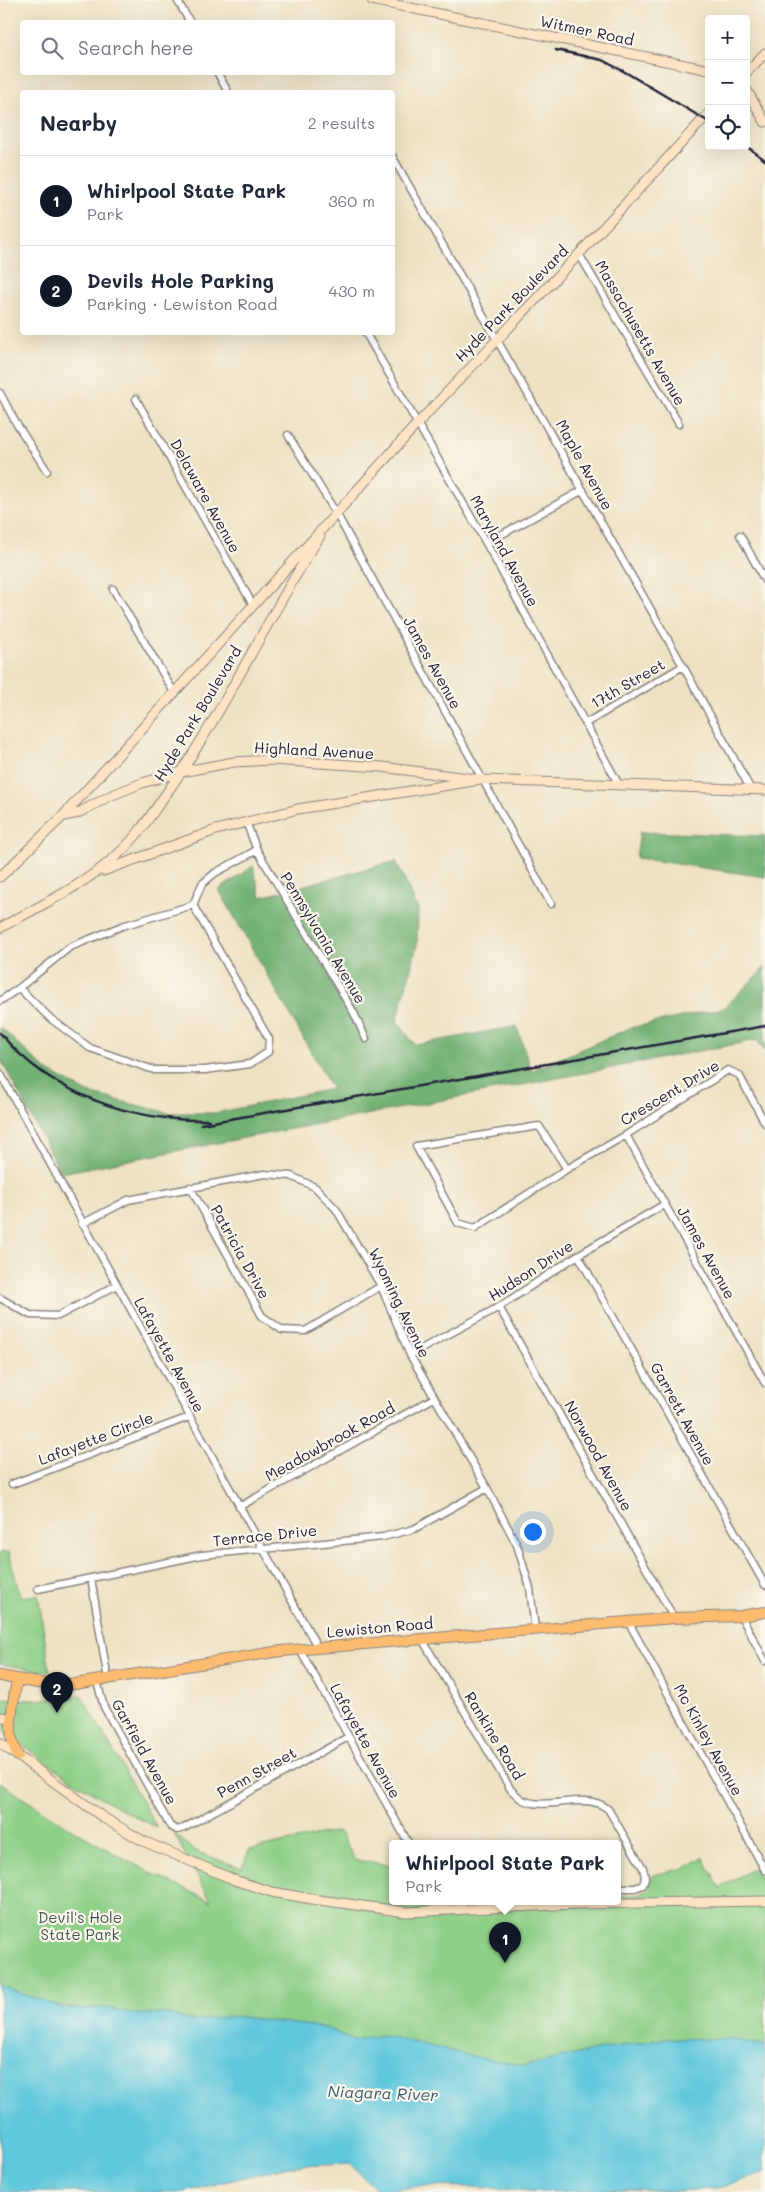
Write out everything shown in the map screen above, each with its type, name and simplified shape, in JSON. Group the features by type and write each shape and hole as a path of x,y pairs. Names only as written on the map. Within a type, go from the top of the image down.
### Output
{"main road":[{"name":"Witmer Road","path":"372,0 705,69"},
{"path":"750,69 765,53"},
{"path":"750,97 765,122"},
{"name":"Hyde Park Boulevard","path":"0,877 63,816 417,424 579,254 705,116"},
{"name":"Hyde Park Boulevard","path":"0,928 89,877 123,849 181,772 211,724 295,575 336,513"},
{"name":"Highland Avenue","path":"63,816 78,813 110,796 142,783 181,772 234,762 271,760 382,768 483,780 618,783 765,790"},
{"name":"Highland Avenue","path":"89,877 216,830 298,808 483,780"},
{"name":"Lewiston Road","path":"0,1676 17,1680 62,1684 97,1682 235,1658 318,1648 674,1618 741,1616 765,1612"},
{"path":"17,1680 11,1718 12,1744 18,1756"},
{"path":"0,1717 11,1718"},
{"path":"0,1743 104,1818 143,1841 237,1880 272,1892 406,1912 554,1905"},
{"path":"621,1903 765,1901"}],"street":[{"path":"177,0 189,20"},
{"path":"219,75 227,90"},
{"name":"Maple Avenue","path":"395,161 498,338 750,788"},
{"name":"Massachusetts Avenue","path":"579,254 678,424"},
{"name":"Maryland Avenue","path":"366,335 486,543 618,783"},
{"path":"0,393 16,423 47,471"},
{"name":"Delaware Avenue","path":"136,399 253,605"},
{"name":"James Avenue","path":"288,435 336,513 551,904"},
{"path":"486,543 583,490"},
{"path":"740,535 765,581"},
{"path":"113,589 175,694"},
{"name":"17th Street","path":"586,723 683,666"},
{"name":"Pennsylvania Avenue","path":"246,822 257,850 354,1013 366,1039"},
{"path":"193,906 202,884 215,873 257,850"},
{"path":"19,988 51,1018 90,1048 154,1070 206,1070 250,1064 268,1052 269,1039 193,906"},
{"path":"0,1002 70,947 122,926 193,906"},
{"name":"Crescent Drive","path":"568,1168 539,1126 416,1146 458,1223 474,1228 728,1070 739,1075 765,1123"},
{"name":"Lafayette Avenue","path":"0,1072 82,1224 318,1648"},
{"name":"James Avenue","path":"626,1135 765,1383"},
{"name":"Wyoming Avenue","path":"82,1224 128,1200 264,1174 292,1176 315,1188 336,1209 381,1286 410,1355 487,1488 517,1545 530,1588 535,1629"},
{"name":"Patricia Drive","path":"190,1187 262,1316 282,1330 304,1331 381,1286"},
{"name":"Hudson Drive","path":"410,1355 499,1307 578,1255 664,1204"},
{"name":"Garrett Avenue","path":"578,1255 765,1585"},
{"path":"0,1298 30,1315 58,1316 116,1285"},
{"name":"Norwood Avenue","path":"499,1307 674,1618"},
{"name":"Meadowbrook Road","path":"239,1507 434,1398"},
{"name":"Lafayette Circle","path":"12,1484 189,1417"},
{"name":"Terrace Drive","path":"38,1589 188,1557 383,1537 414,1529 487,1488"},
{"path":"91,1578 108,1680"},
{"path":"741,1616 765,1660"},
{"name":"Mc Kinley Avenue","path":"629,1623 765,1870"},
{"name":"Rankine Road","path":"422,1639 511,1790 524,1800 538,1803 589,1801 600,1803 608,1809 643,1868 645,1877 642,1885 635,1888 621,1888"},
{"name":"Lafayette Avenue","path":"300,1650 407,1840"},
{"name":"Garfield Avenue","path":"97,1682 104,1707 170,1826 178,1830"},
{"name":"Penn Street","path":"178,1830 348,1737"}],"green space":[{"path":"640,832 765,836 765,877 636,858"},
{"path":"396,861 418,909 417,946 397,1021 415,1045 517,1026 531,1071 630,1028 724,1008 765,967 765,1052 757,1040 61,1173 0,1058 0,1027 46,1070 88,1093 169,1113 215,1113 332,1089 219,890 253,866 261,897"},
{"path":"9,1552 20,1597 38,1595 50,1672 0,1664 0,1553"},
{"path":"82,1696 157,1828 76,1782 0,1728 0,1698 33,1700"},
{"name":"Devil's Hole State Park","path":"0,1782 50,1816 102,1847 211,1901 174,1834 197,1852 242,1868 249,1850 339,1831 355,1860 389,1865 389,1905 621,1905 621,1896 639,1895 649,1888 653,1875 685,1868 703,1857 720,1888 754,1868 765,1888 765,2048 536,2069 379,2039 342,2040 90,2012 0,1992"}],"water":[{"name":"Niagara River","path":"0,1986 66,2009 107,2008 137,2014 166,2014 193,2021 234,2016 326,2028 354,2040 383,2035 467,2055 526,2066 596,2050 667,2038 735,2040 765,2045 765,2172 720,2188 678,2191 632,2189 544,2192 475,2187 419,2186 378,2192 350,2164 289,2166 184,2192 0,2192"}],"railway":[{"path":"556,50 602,60 705,120"},
{"path":"750,149 765,160"},
{"path":"201,1124 765,1026"},
{"path":"0,1033 20,1054 43,1073 68,1088 94,1100 151,1116 209,1120"}],"place":[{"name":"Devils Hole Parking","path":"57,1713"},
{"name":"Whirlpool State Park","path":"505,1963"}]}
